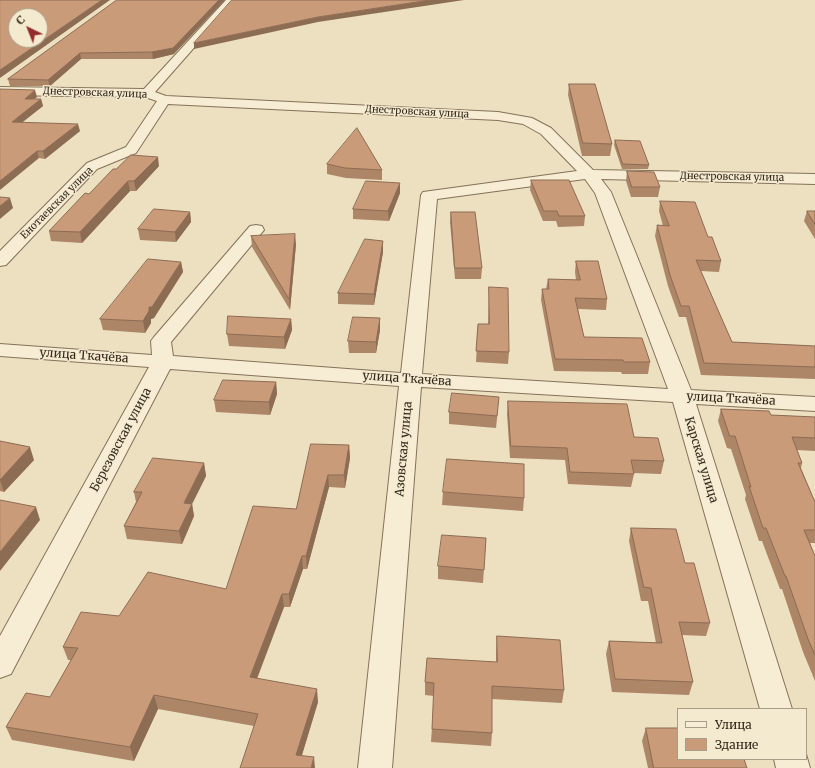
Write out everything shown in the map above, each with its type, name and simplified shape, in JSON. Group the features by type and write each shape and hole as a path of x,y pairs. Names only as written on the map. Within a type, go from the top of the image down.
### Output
{"street":[{"path":"147,93 231,0"},
{"name":"Днестровская улица","path":"2,85 147,93 164,100 498,116 527,121 546,131 589,174 815,179"},
{"name":"Енотаевская улица","path":"0,261 92,166 131,150 164,100"},
{"name":"Азовская улица","path":"375,768 429,195 589,174"},
{"name":"Карская улица","path":"589,174 603,192 682,396 776,708"},
{"path":"163,362 161,341 256,230"},
{"name":"улица Ткачёва","path":"0,350 411,380 815,404"},
{"name":"Березовская улица","path":"0,665 163,362"}],"building":[{"path":"0,0 102,0 48,37 48,8 8,8 8,48 32,48 0,70"},
{"path":"117,0 219,0 173,48 152,52 80,53 48,80 8,79"},
{"path":"232,0 430,0 318,17 194,43"},
{"path":"569,84 595,84 612,144 583,143"},
{"path":"0,89 35,90 25,99 41,99 12,122 78,124 43,151 37,151 0,181"},
{"path":"357,128 382,170 345,168 327,164"},
{"path":"615,140 640,141 649,165 623,164"},
{"path":"131,155 158,157 134,181 128,181 80,232 49,231 85,193 89,194 113,169 116,169"},
{"path":"627,171 654,172 660,187 632,187"},
{"path":"531,180 569,180 585,216 559,216 557,211 544,211"},
{"path":"366,181 400,183 388,211 353,209"},
{"path":"0,197 10,198 0,206"},
{"path":"660,201 695,202 708,237 712,237 721,261 696,260 732,342 815,346 815,367 704,363 689,306 681,306 670,275 657,225 669,226"},
{"path":"154,209 190,212 175,232 138,229"},
{"path":"807,211 815,211 815,224"},
{"path":"451,212 475,212 482,268 455,268"},
{"path":"295,234 289,299 251,236"},
{"path":"365,239 383,241 374,294 338,293"},
{"path":"148,259 181,262 152,307 149,307 149,311 143,321 100,319"},
{"path":"576,261 598,261 607,299 575,298 584,337 642,338 650,362 555,359 542,289 549,289 548,279 580,280"},
{"path":"489,287 508,288 509,352 476,351 478,324 489,324"},
{"path":"228,316 291,319 284,337 227,334"},
{"path":"353,317 380,318 376,342 348,341"},
{"path":"223,380 276,382 269,402 214,400"},
{"path":"452,393 499,397 497,416 449,412"},
{"path":"508,401 627,404 634,437 658,438 664,461 631,460 634,474 570,472 567,448 511,446"},
{"path":"721,409 769,411 771,415 815,417 815,438 792,437 802,463 798,463 815,502 815,530 804,530 815,556 815,655 786,576 766,528 763,528 735,436 730,436"},
{"path":"0,441 30,447 0,480"},
{"path":"311,444 349,445 344,475 328,475 306,556 302,556 289,594 282,594 250,677 317,689 296,755 314,757 311,768 240,768 258,714 154,695 130,747 6,727 26,693 50,697 78,648 63,647 81,612 119,616 148,572 226,589 253,506 296,509"},
{"path":"153,458 204,463 184,503 192,504 179,531 124,526 142,492 134,492"},
{"path":"447,459 524,464 524,498 443,492"},
{"path":"0,500 36,507 0,552"},
{"path":"631,528 676,529 685,563 694,563 710,623 679,622 693,682 615,679 609,641 662,643 651,588 644,587"},
{"path":"442,535 486,538 484,570 438,566"},
{"path":"497,636 560,640 564,690 492,686 492,733 432,729 434,683 425,682 427,658 497,662"},
{"path":"646,728 677,728 677,760 744,760 747,768 654,768"}]}
